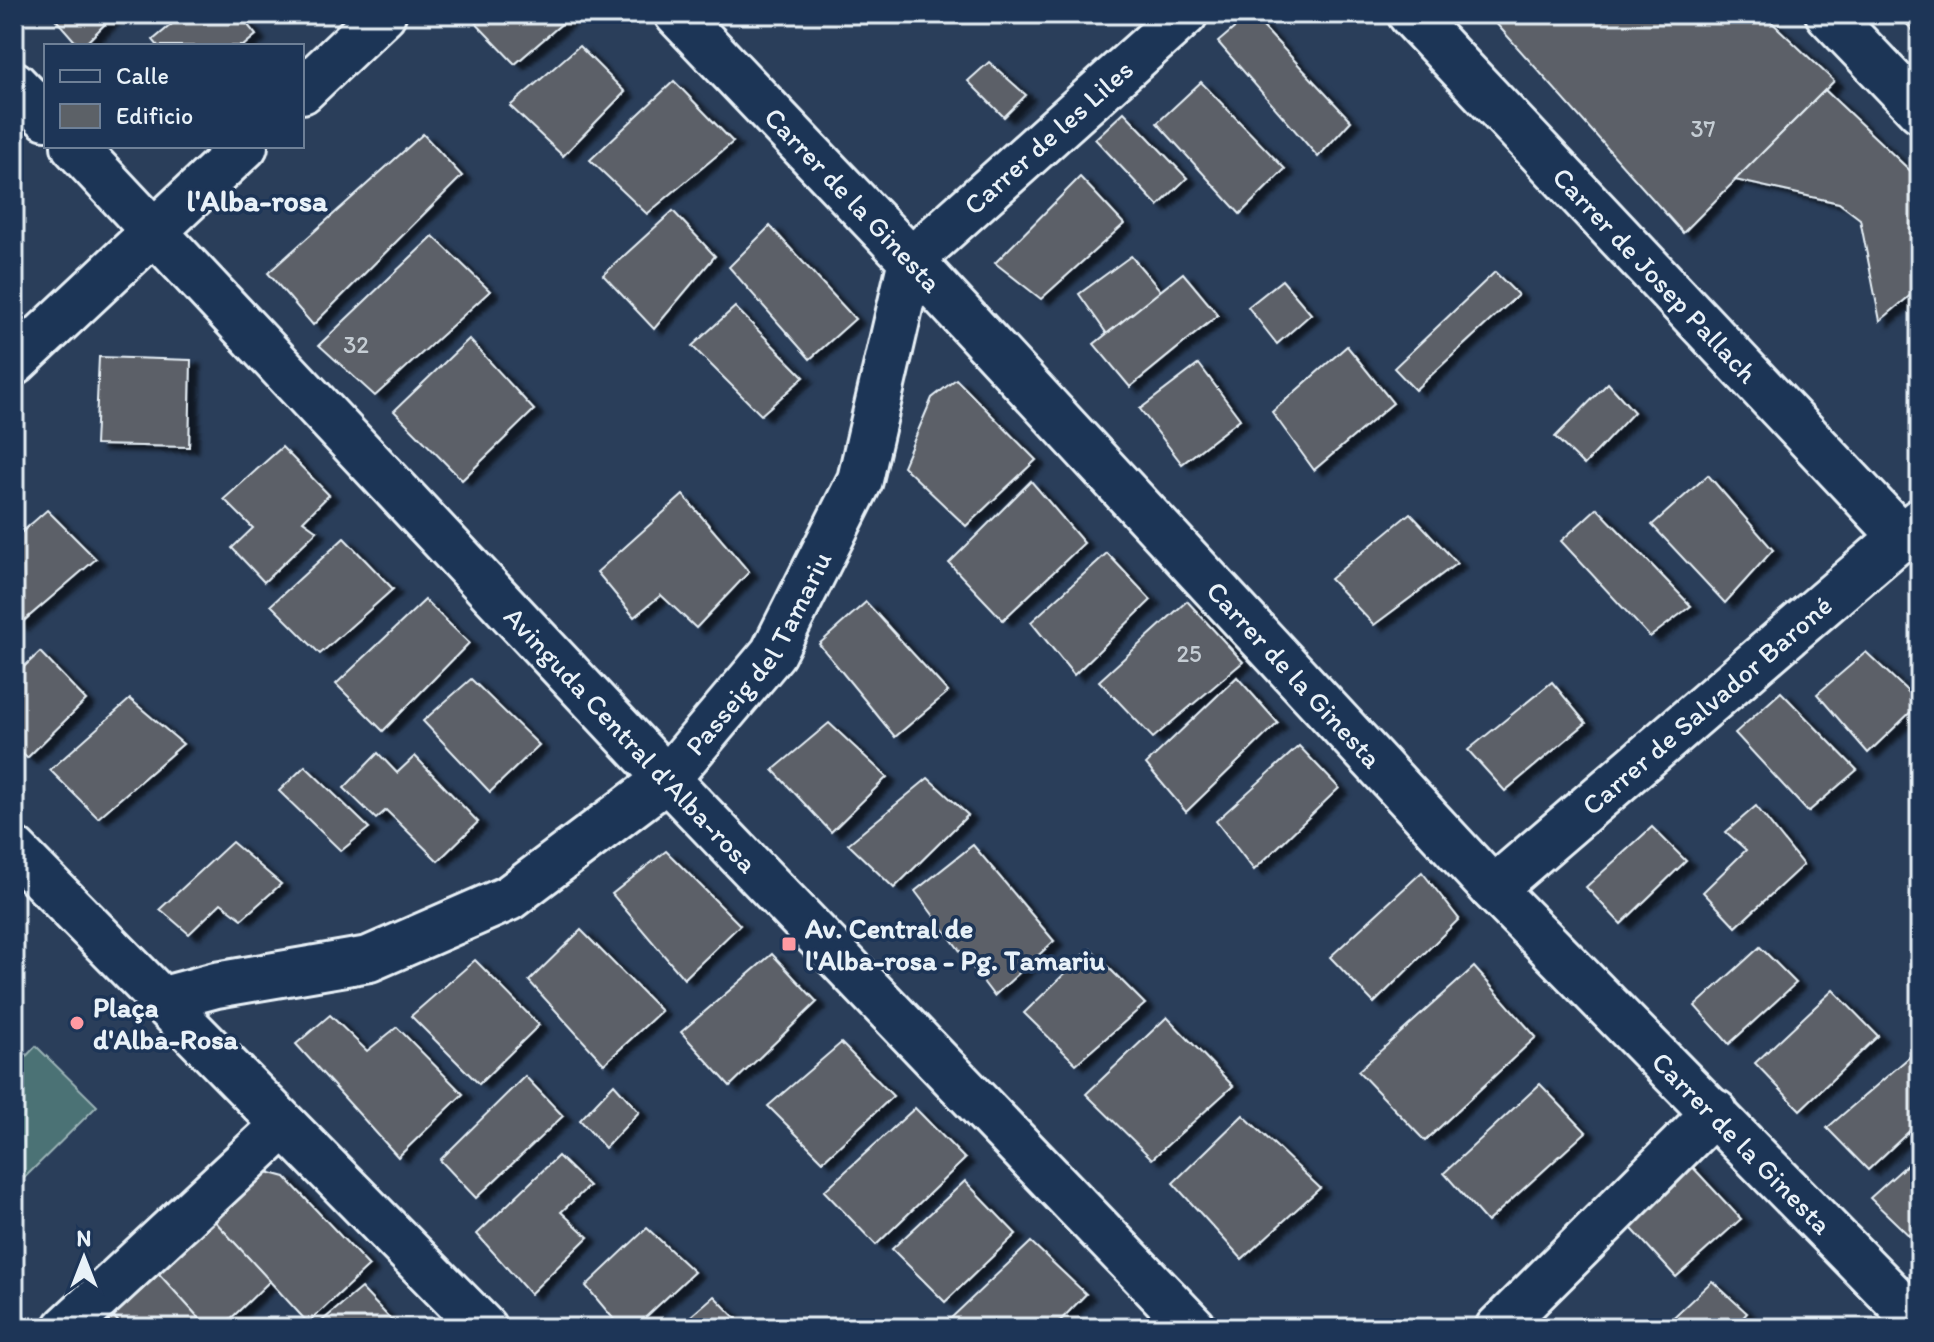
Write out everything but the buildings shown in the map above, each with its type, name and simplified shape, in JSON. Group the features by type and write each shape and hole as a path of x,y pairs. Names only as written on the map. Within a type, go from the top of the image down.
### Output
{"street":[{"path":"304,89 383,14"},
{"name":"Carrer de la Ginesta","path":"677,14 911,260 1493,889 1920,1324"},
{"name":"Carrer de les Liles","path":"911,260 1185,14"},
{"name":"Carrer de Josep Pallach","path":"1410,14 1911,529"},
{"path":"1828,14 1920,110"},
{"path":"14,84 44,115"},
{"name":"Avinguda Central d'Alba-rosa","path":"76,148 667,779 1194,1328"},
{"path":"14,363 243,148"},
{"name":"Passeig del Tamariu","path":"164,999 216,985 369,959 397,947 509,898 667,779 773,653 860,480 911,260"},
{"name":"Carrer de Salvador Baroné","path":"1493,889 1911,529"},
{"path":"14,850 164,999 484,1328"},
{"path":"1498,1328 1715,1112"},
{"path":"66,1328 284,1125"}],"green space":[{"path":"36,1046 97,1106 14,1188 14,1069"}],"place":[{"name":"Av. Central de l'Alba-rosa - Pg. Tamariu","path":"789,944"},
{"name":"Plaça d'Alba-Rosa","path":"77,1023"}],"district":[{"name":"l'Alba-rosa","path":"257,200"}]}
